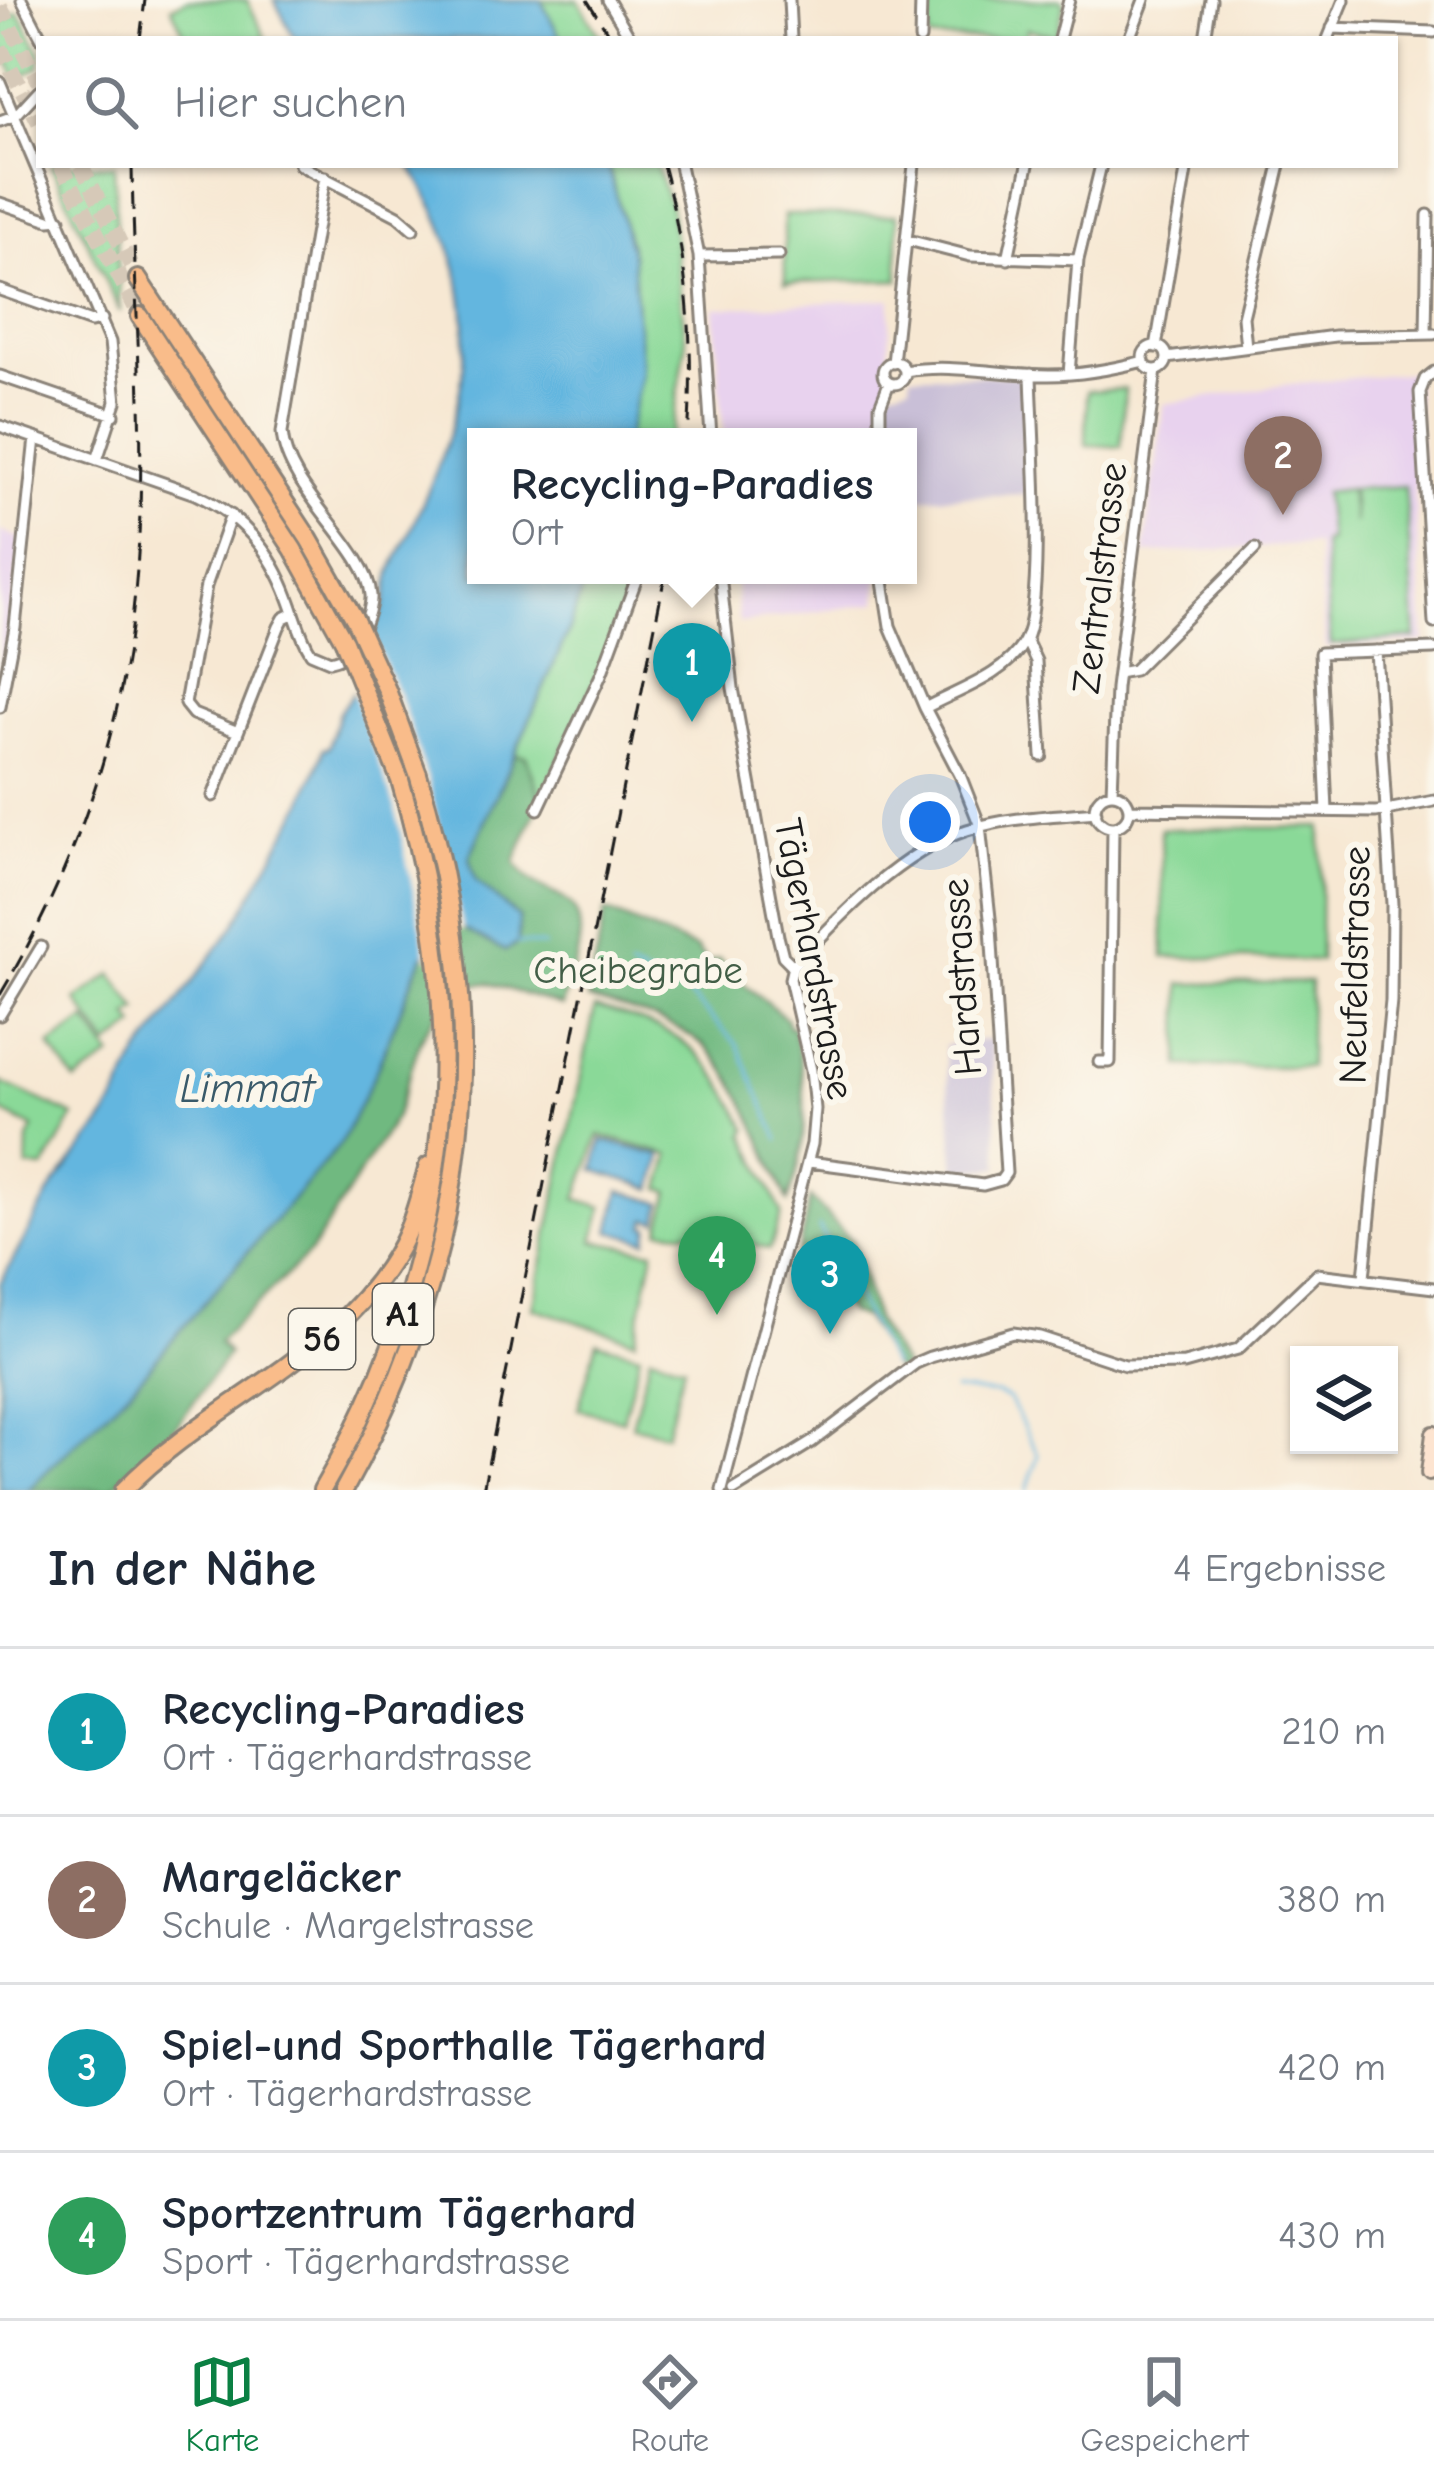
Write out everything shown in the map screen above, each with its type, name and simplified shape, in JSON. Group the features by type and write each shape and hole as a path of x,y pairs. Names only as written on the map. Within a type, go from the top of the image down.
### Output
{"highway":[{"name":"A1","path":"139,279 309,539 354,618 418,774 454,931 464,1081 449,1216 412,1347 344,1490"},
{"name":"A1","path":"140,316 298,556 350,645 406,801 439,959 445,1039 442,1125 426,1234 402,1319 368,1402 322,1490"},
{"name":"56","path":"124,1490 176,1443 312,1347 359,1304 408,1231 442,1125"}],"main road":[{"path":"1424,1490 1432,1470 1434,1434"}],"street":[{"path":"22,0 40,36"},
{"path":"608,0 630,36"},
{"path":"789,0 791,36"},
{"path":"920,36 921,0"},
{"path":"1060,36 1069,0"},
{"path":"1130,36 1144,0"},
{"path":"1205,36 1211,0"},
{"path":"1344,0 1330,34 1434,32"},
{"path":"0,82 36,162"},
{"path":"0,121 16,115 36,93"},
{"path":"38,168 103,319 116,366 114,415 97,460"},
{"path":"306,168 398,216 413,230"},
{"path":"681,168 699,256 710,428"},
{"path":"880,428 880,406 889,382 884,370 893,363 914,168"},
{"path":"1008,259 1027,168"},
{"path":"1070,374 1078,260 1100,168"},
{"path":"1156,347 1186,168"},
{"path":"1246,347 1243,317 1279,168"},
{"path":"0,426 194,494 231,515 268,555 306,645 317,658 339,659 370,604 368,582 293,470 281,432 325,177"},
{"path":"0,203 49,220 60,219"},
{"path":"1167,358 1335,336 1430,334 1429,215"},
{"path":"908,240 970,256 1078,260"},
{"path":"699,256 778,255"},
{"path":"0,290 91,322 103,319"},
{"path":"893,363 905,371 1070,374 1144,361 1156,370 1167,358 1156,347 1145,352 1144,361"},
{"name":"Zentralstrasse","path":"1112,793 1118,673 1156,370"},
{"path":"889,382 899,383 905,371"},
{"path":"925,708 995,671 1026,640 1035,600 1031,374"},
{"path":"1430,375 1420,392 1434,623"},
{"path":"0,376 114,415"},
{"path":"0,707 17,607 35,438"},
{"path":"231,515 206,586 185,704 193,714 238,731"},
{"path":"1118,673 1134,670 1255,549"},
{"path":"538,809 601,675 635,584"},
{"name":"Tägerhardstrasse","path":"721,584 729,666 778,936 783,956 793,967 790,979 814,1092 808,1162 722,1490"},
{"name":"Hardstrasse","path":"808,1162 983,1186 1001,1180 1006,1173 980,826 890,626 883,584"},
{"path":"213,796 282,620 294,613"},
{"path":"1026,640 1036,661 1042,755"},
{"path":"1327,812 1320,652 1434,649"},
{"name":"Neufeldstrasse","path":"1364,1278 1390,1000 1392,904 1376,651"},
{"path":"1112,793 1122,796 1129,809 1126,819 1113,826 1102,823 1096,812 1100,799 1112,793"},
{"path":"1129,809 1327,812 1386,810 1434,801"},
{"path":"793,967 833,926 930,848 980,826 1096,812"},
{"path":"1099,1062 1109,1062 1113,826"},
{"path":"0,1015 41,947"},
{"path":"734,1490 812,1442 916,1363 980,1340 1012,1333 1040,1337 1125,1365 1184,1364 1238,1349 1318,1274 1434,1288"}],"shaded area":[{"path":"891,299 885,428 723,428 714,308"},
{"path":"1415,372 1422,473 1414,486 1425,642 1326,648 1316,544 1144,554 1164,404 1290,384"},
{"path":"911,375 1027,376 1029,494 917,498 917,428 884,428 883,407 890,390 910,384"},
{"path":"0,531 22,539 0,681"},
{"path":"736,584 878,584 877,603 739,623"},
{"path":"991,1039 999,1167 956,1171 944,1045"}],"green space":[{"path":"186,0 247,0 265,36 186,36 171,7"},
{"path":"541,0 578,0 600,36 559,36"},
{"path":"930,0 1061,0 1064,4 1057,36 1027,29 1026,36 929,36"},
{"path":"19,12 36,45 36,69 17,79 0,47 0,22"},
{"path":"52,168 114,168 120,312"},
{"path":"609,168 657,168 671,209 686,345 672,428 629,428 641,371 632,255"},
{"path":"784,215 897,215 899,280 785,283"},
{"path":"1125,389 1121,447 1086,445 1087,391"},
{"path":"1405,486 1416,638 1331,645 1324,492 1349,489 1354,523 1352,489"},
{"path":"584,584 632,584 599,672 541,799 526,757 515,754"},
{"path":"515,754 526,756 541,799 515,862 529,879 571,905 578,917 579,946 562,1006 488,983 453,988 421,1038 396,1116 311,1251 218,1342 228,1354 178,1424 111,1490 28,1490 133,1385 341,1143 440,926 519,918 475,881 469,858"},
{"path":"1321,827 1320,961 1164,957 1161,829"},
{"name":"Cheibegrabe","path":"605,911 697,949 707,962 720,959 793,1027 804,1114 800,1157 788,1201 741,1096 716,1058 676,1028 588,999"},
{"path":"112,974 138,1010 129,1016 136,1026 109,1046 76,1000"},
{"path":"1310,982 1309,1067 1180,1066 1181,984"},
{"path":"595,1008 671,1035 705,1062 748,1130 745,1134 782,1213 770,1249 720,1235 660,1230 670,1192 661,1189 670,1155 599,1135 577,1199 603,1207 594,1241 654,1251 635,1340 533,1308"},
{"path":"86,1020 112,1056 76,1082 50,1046"},
{"path":"0,1082 74,1116 44,1169 27,1167 33,1128 0,1111"},
{"path":"810,1197 853,1242 876,1322 904,1367 898,1374 864,1318 849,1313 810,1262 797,1259"},
{"path":"597,1342 640,1354 623,1420 578,1409"},
{"path":"650,1355 684,1365 666,1434 632,1425"}],"water":[{"path":"274,0 541,0 559,36 293,36"},
{"name":"Limmat","path":"412,168 609,168 632,255 642,372 629,428 467,428 467,584 584,584 568,632 469,858 476,881 519,918 518,943 505,951 453,923 440,926 341,1143 133,1386 28,1490 0,1490 0,1284 52,1188 107,1117 138,1056 234,926 304,801 339,713 353,692 353,680 385,603 391,571 439,464 463,368 465,320 457,271 439,219"},
{"path":"602,1140 662,1156 653,1189 594,1170"},
{"path":"620,1191 662,1203 658,1221 647,1219 647,1241 610,1231"}],"pier":[{"path":"368,625 401,700 428,780 464,930 444,931 428,961 395,807 347,678"}],"waterway":[{"path":"518,943 544,946"},
{"path":"630,969 688,994 737,1044 779,1140"},
{"path":"819,1227 892,1366"},
{"path":"954,1390 1009,1399 1038,1455 1027,1490"}],"tunnel":[{"path":"0,7 36,75"},
{"path":"0,48 36,116"},
{"path":"63,168 140,316"},
{"path":"82,168 138,279"}],"railway":[{"path":"140,36 145,0"},
{"path":"587,0 610,36"},
{"path":"0,995 69,858 103,762 126,662 140,500 132,168"},
{"path":"664,168 687,300 688,428"},
{"path":"483,1490 663,584"}],"place":[{"name":"Margeläcker","path":"1283,515"},
{"name":"Recycling-Paradies","path":"692,722"},
{"name":"Sportzentrum Tägerhard","path":"717,1315"},
{"name":"Spiel-und Sporthalle Tägerhard","path":"830,1334"}]}
